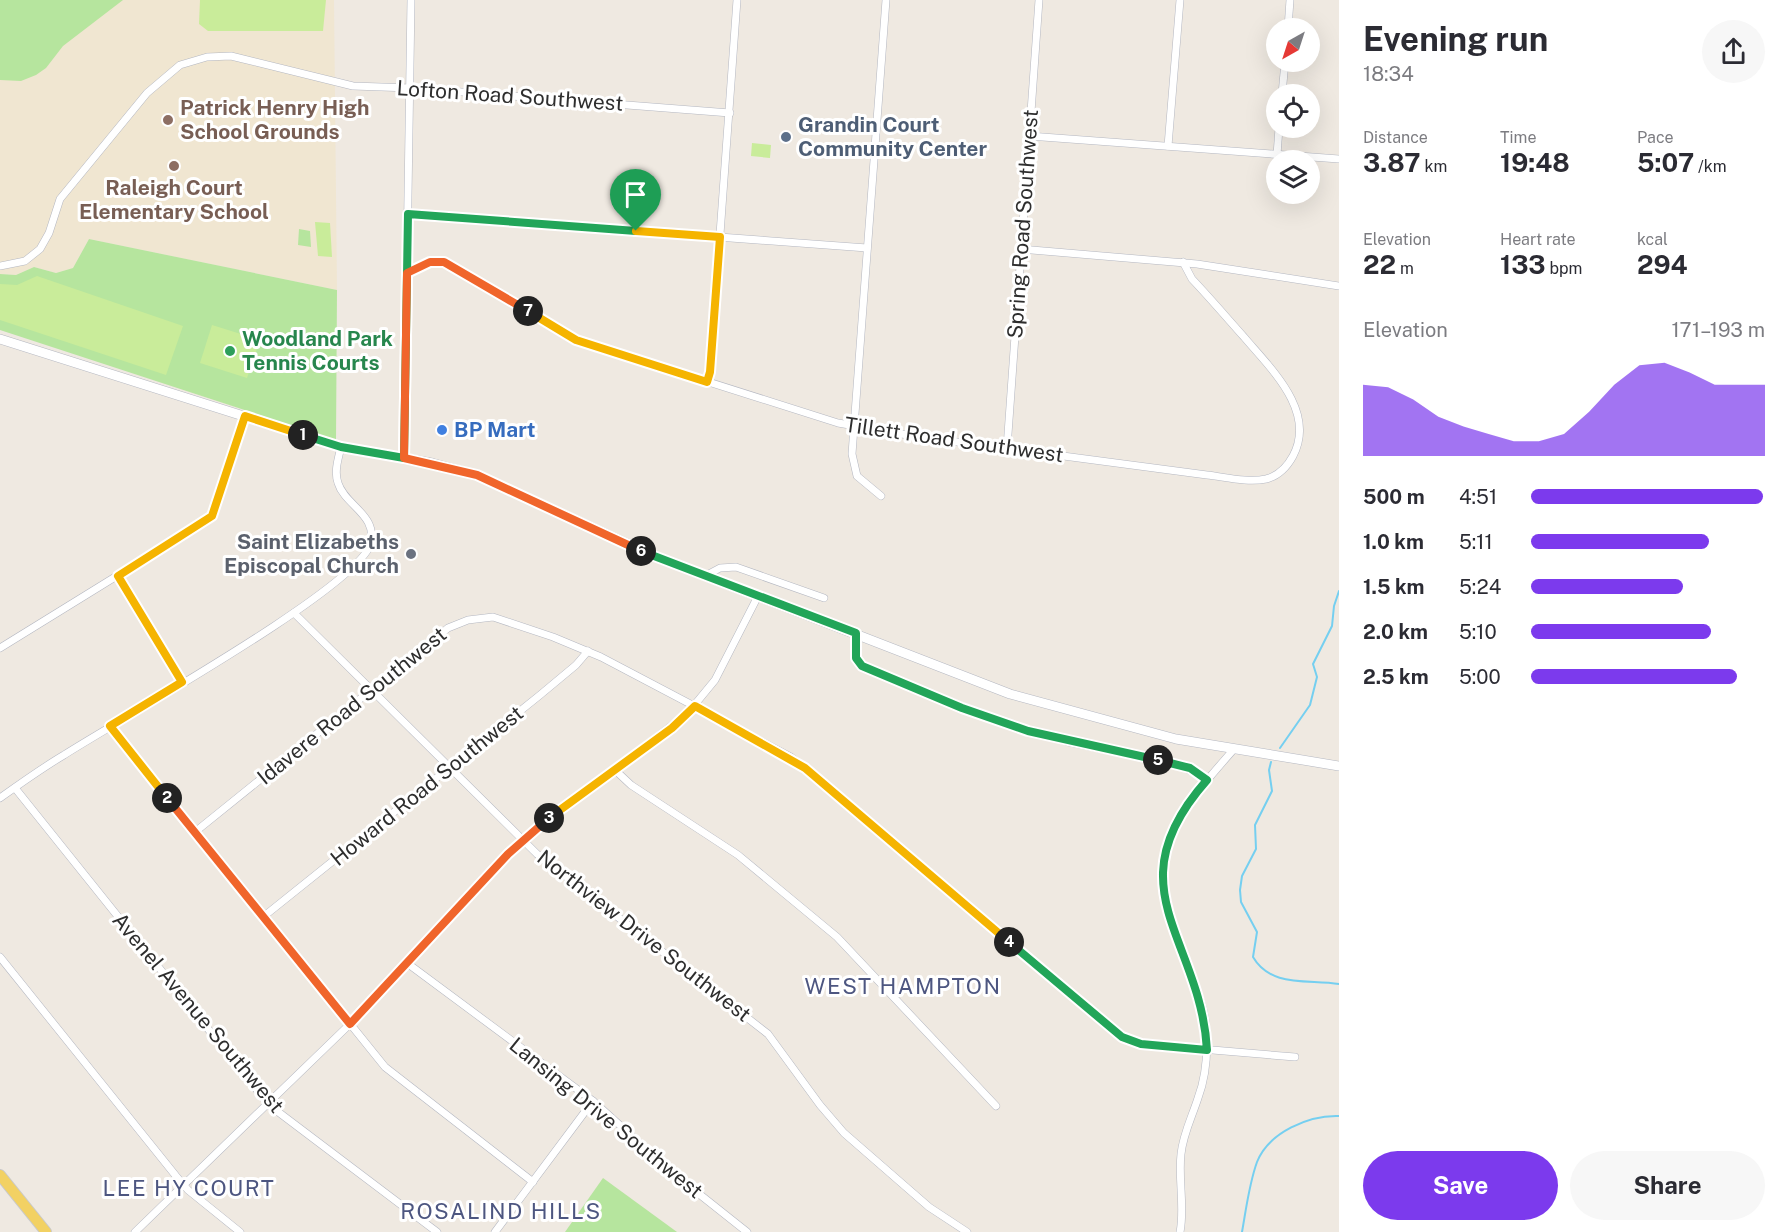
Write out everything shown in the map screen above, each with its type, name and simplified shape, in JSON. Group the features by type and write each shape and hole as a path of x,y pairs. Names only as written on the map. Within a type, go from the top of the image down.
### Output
{"main road":[{"path":"0,1175 46,1232"}],"street":[{"path":"404,458 411,0"},
{"path":"707,382 710,372 737,0"},
{"path":"881,496 863,483 854,470 853,427 886,0"},
{"name":"Spring Road Southwest","path":"1007,448 1039,0"},
{"path":"1168,146 1180,0"},
{"path":"1289,18 1290,0"},
{"name":"Lofton Road Southwest","path":"0,266 25,261 40,249 49,233 60,199 147,93 180,65 207,57 231,56 345,85 730,113"},
{"path":"1029,136 1266,154"},
{"path":"1320,158 1339,159"},
{"path":"408,214 867,248"},
{"path":"1020,249 1183,262 1339,285"},
{"name":"Tillett Road Southwest","path":"407,273 430,262 444,262 576,340 853,427 1257,480 1275,476 1282,471 1295,452 1299,435 1296,412 1290,397 1281,381 1192,279 1183,262"},
{"path":"0,339 341,447 404,458 477,475 637,549 1032,701 1176,739 1339,766"},
{"path":"0,648 212,516 245,416"},
{"path":"0,798 110,726 294,613 346,572 369,545 371,531 365,517 338,485 336,467 341,447"},
{"path":"705,576 720,568 736,567 824,598"},
{"path":"118,576 182,682"},
{"path":"135,1232 269,1105 350,1024 522,840 672,728 695,706 715,680 758,596"},
{"name":"Northview Drive Southwest","path":"294,613 522,840 554,869 762,1028 776,1042 820,1105 844,1132 928,1207 967,1232"},
{"name":"Idavere Road Southwest","path":"195,832 456,624 493,617 588,651 695,706 805,768 1122,1037 1141,1044 1295,1057"},
{"path":"856,633 856,658 862,666 936,698 996,720 1068,742 1180,765 1207,780"},
{"name":"Howard Road Southwest","path":"263,917 576,665 588,651"},
{"path":"110,726 393,1076 533,1182"},
{"path":"1180,1232 1181,1154 1187,1126 1203,1080 1207,1050 1203,1012 1168,914 1163,872 1165,854 1174,825 1190,800 1234,749"},
{"path":"615,770 631,785 738,855 837,937 996,1106"},
{"name":"Avenel Avenue Southwest","path":"15,788 269,1105 437,1232"},
{"path":"0,957 183,1185 240,1232"},
{"name":"Lansing Drive Southwest","path":"406,963 593,1101 675,1174 747,1232"},
{"path":"495,1232 593,1101"}],"shaded area":[{"name":"Patrick Henry High School Grounds","path":"0,0 334,0 337,290 89,239 73,268 56,273 34,267 16,275 0,274"}],"green space":[{"path":"0,0 123,0 63,46 46,68 21,81 0,80"},
{"path":"200,0 326,0 323,31 208,31 199,24"},
{"path":"752,143 771,145 770,158 751,156"},
{"path":"315,222 330,223 332,257 318,256"},
{"path":"299,229 310,231 311,247 298,245"},
{"path":"89,239 337,290 336,440 0,330 0,274 16,275 34,267 56,273 73,268"},
{"path":"37,276 183,326 166,375 0,320 0,284 17,285"},
{"name":"Woodland Park Tennis Courts","path":"212,325 260,340 247,378 200,363"},
{"path":"603,1178 677,1232 565,1232"}],"waterway":[{"path":"1280,748 1310,705 1317,677 1313,664 1332,626 1334,606 1339,591"},
{"path":"1271,762 1269,770 1272,791 1255,825 1256,849 1242,876 1240,890 1241,902 1257,932 1253,957 1261,967 1280,978 1339,984"},
{"path":"1242,1232 1252,1179 1263,1151 1280,1134 1291,1127 1327,1116 1339,1116"}],"place":[{"name":"Patrick Henry High School Grounds","path":"168,120"},
{"name":"Grandin Court Community Center","path":"786,137"},
{"name":"Raleigh Court Elementary School","path":"174,166"},
{"name":"Woodland Park Tennis Courts","path":"230,351"},
{"name":"BP Mart","path":"442,430"},
{"name":"Saint Elizabeths Episcopal Church","path":"411,554"}],"district":[{"name":"WEST HAMPTON","path":"903,986"},
{"name":"LEE HY COURT","path":"189,1188"},
{"name":"ROSALIND HILLS","path":"501,1211"}],"route":[{"path":"636,231 408,214 406,374 406,431 404,458 341,447 245,416 212,516 118,576 182,682 110,726 350,1024 522,840 672,728 695,706 791,757 1122,1037 1141,1044 1207,1050 1203,1012 1168,914 1163,879 1163,865 1169,836 1181,812 1207,780 1199,773 1180,765 1068,742 962,708 862,666 856,658 856,633 637,549 477,475 404,458 407,273 425,263 438,261 452,264 576,340 707,382 710,372 720,237 636,231"}]}
